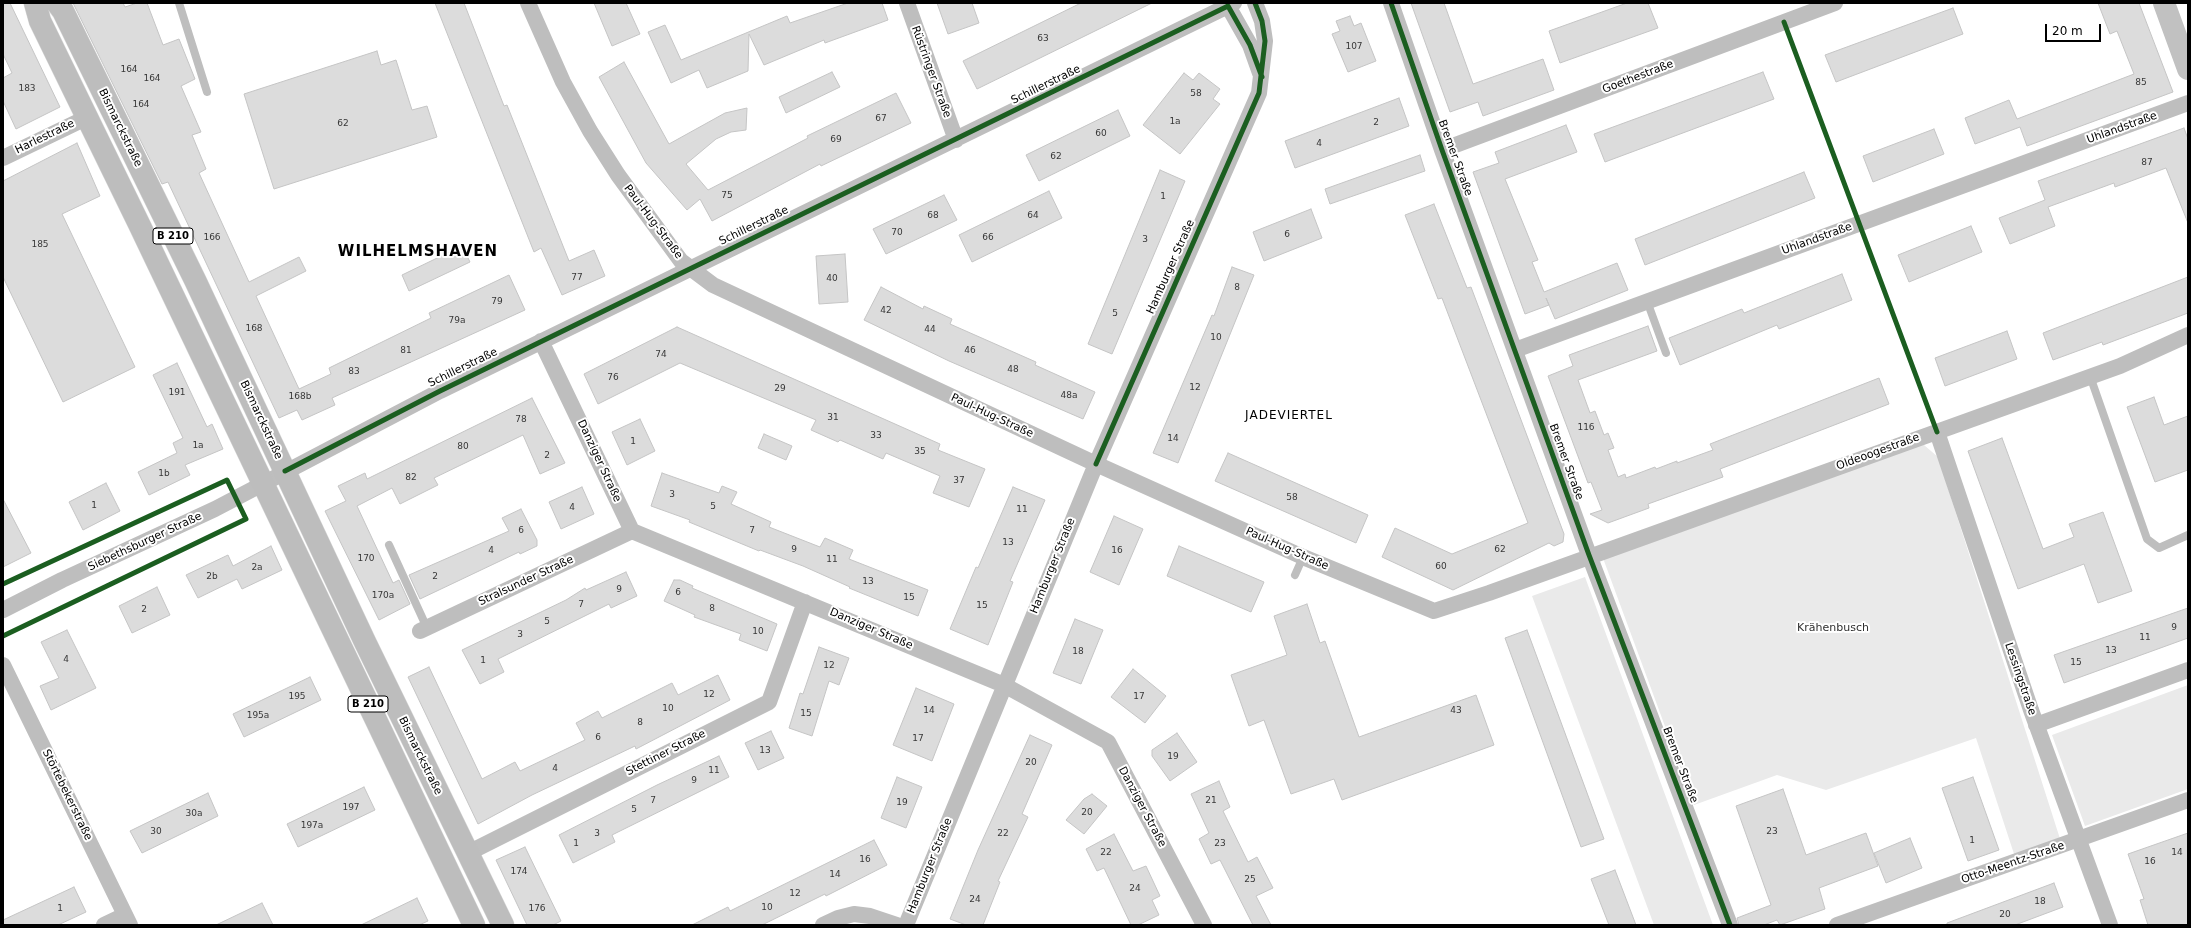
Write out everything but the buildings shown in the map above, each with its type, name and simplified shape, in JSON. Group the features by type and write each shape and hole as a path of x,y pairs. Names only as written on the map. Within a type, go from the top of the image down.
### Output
{"main road":[{"name":"B 210","path":"35,3 40,21 88,117 474,925"},
{"name":"Bismarckstraße","path":"57,3 63,11 188,266 365,642 503,925"},
{"path":"2164,3 2188,68"}],"street":[{"name":"Paul-Hug-Straße","path":"528,3 563,82 590,131 638,202 680,258 690,268 713,285 1096,464 1303,557 1434,611 1489,593 1589,555"},
{"name":"Rüstringer Straße","path":"907,3 956,140"},
{"name":"Hamburger Straße","path":"906,925 1096,464 1259,93 1265,41 1262,21 1255,3"},
{"name":"Bremer Straße","path":"1391,3 1442,150 1589,555 1730,925"},
{"name":"Goethestraße","path":"1442,150 1835,3"},
{"name":"Schillerstraße","path":"285,472 440,391 541,341 1231,5"},
{"path":"1231,5 1250,46 1262,77"},
{"name":"Uhlandstraße","path":"1515,350 2188,103"},
{"name":"Harlestraße","path":"3,158 88,117"},
{"name":"Oldeoogestraße","path":"1589,555 2120,366 2188,335"},
{"name":"Danziger Straße","path":"541,341 632,531 1004,685 1108,742 1204,925"},
{"name":"Lessingstraße","path":"1937,432 2036,725 2110,925"},
{"name":"Siebethsburger Straße","path":"3,610 62,580 215,509 285,472"},
{"name":"Stralsunder Straße","path":"423,630 632,531"},
{"name":"Stettiner Straße","path":"468,852 770,702 805,602"},
{"name":"Störtebekerstraße","path":"3,665 128,920"},
{"path":"2036,725 2188,670"},
{"name":"Otto-Meentz-Straße","path":"1837,925 2188,800"},
{"path":"824,925 838,918 854,914 870,916 897,925"},
{"path":"104,925 128,920"}],"lane":[{"path":"179,3 207,92"},
{"path":"1647,301 1666,353"},
{"path":"2090,376 2147,539 2159,548 2188,535"},
{"path":"389,545 423,630"},
{"path":"1295,575 1303,557"}],"green space":[{"name":"Krähenbusch","path":"1917,439 1938,457 2062,845 2016,860 1976,738 1826,790 1777,775 1694,805 1600,550"},
{"path":"1585,577 1713,925 1654,925 1532,596"},
{"path":"2188,685 2188,789 2085,826 2052,735"}],"cycle path":[{"path":"1096,464 1259,93 1265,41 1262,21 1255,3"},
{"path":"1391,3 1442,150 1589,555 1730,925"},
{"path":"285,471 440,391 1228,6 1250,45 1262,77"},
{"path":"1784,22 1937,432"},
{"path":"3,584 227,480 246,519 3,636"}],"district":[{"name":"WILHELMSHAVEN","path":"418,252"},
{"name":"JADEVIERTEL","path":"1289,416"}]}
